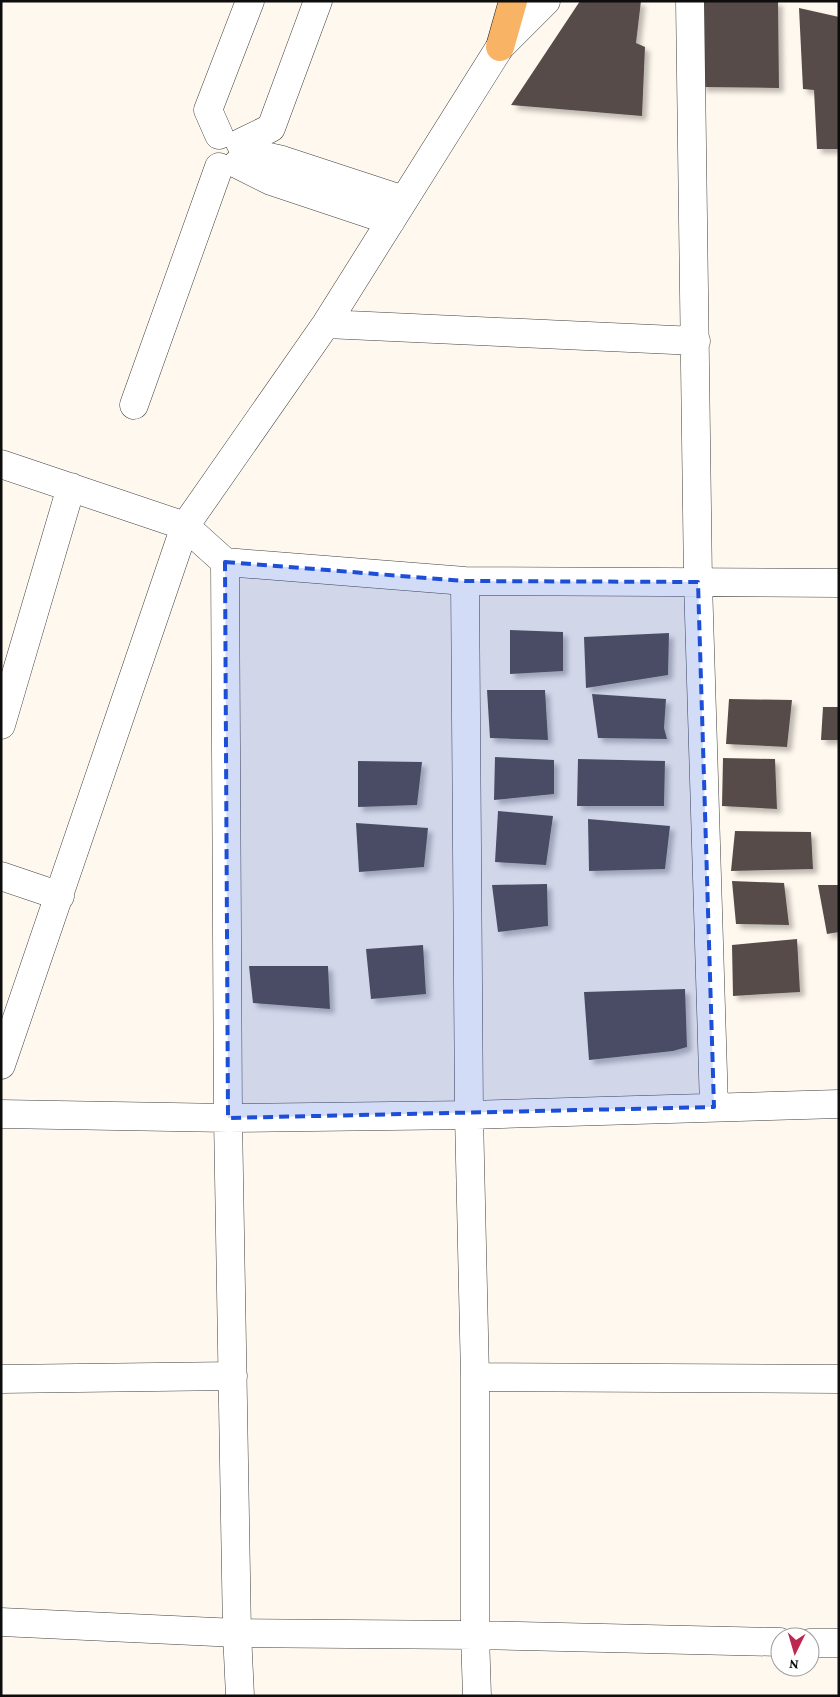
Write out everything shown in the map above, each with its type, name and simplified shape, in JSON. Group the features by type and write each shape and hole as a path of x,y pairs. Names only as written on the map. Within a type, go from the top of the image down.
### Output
{"main road":[{"path":"500,47 513,1"}],"street":[{"path":"232,152 208,110 250,1"},
{"path":"134,405 232,152 271,128 318,1"},
{"path":"1,1065 185,526 326,324 500,47 546,1"},
{"path":"690,1 698,582 714,1107"},
{"path":"232,152 282,160 397,210"},
{"path":"326,324 696,341"},
{"path":"1,464 185,526 225,562 465,581 839,583"},
{"path":"1,725 71,487"},
{"path":"225,562 228,1118 237,1633 240,1696"},
{"path":"465,581 469,1115 475,1377 475,1635 477,1696"},
{"path":"1,876 60,896"},
{"path":"1,1114 228,1118 469,1115 839,1104"},
{"path":"1,1379 233,1376"},
{"path":"475,1377 839,1379"},
{"path":"1,1622 237,1633 475,1635 770,1642"},
{"path":"820,1643 839,1643"}],"highlighted area":[{"path":"225,562 465,581 698,582 714,1107 228,1118"}],"building":[{"path":"580,1 641,1 636,43 645,47 642,116 511,105"},
{"path":"698,1 778,1 779,88 701,87"},
{"path":"799,8 839,17 839,149 817,149 814,90 803,89"},
{"path":"510,630 563,632 563,671 510,674"},
{"path":"669,633 668,675 586,688 584,637"},
{"path":"487,690 545,690 548,740 490,738"},
{"path":"592,694 666,699 664,728 667,739 598,738"},
{"path":"729,699 792,700 787,747 726,744"},
{"path":"823,707 839,707 839,740 821,740"},
{"path":"495,757 554,760 554,794 494,800"},
{"path":"723,758 775,759 777,809 722,806"},
{"path":"578,759 665,761 664,806 577,806"},
{"path":"358,761 422,762 417,805 358,807"},
{"path":"498,811 553,816 546,865 495,862"},
{"path":"588,819 670,826 665,869 589,871"},
{"path":"356,823 428,828 424,867 359,872"},
{"path":"735,831 811,832 813,869 731,871"},
{"path":"732,881 784,883 789,925 736,924"},
{"path":"547,884 548,926 498,932 492,885"},
{"path":"818,885 839,885 839,932 827,934"},
{"path":"797,939 800,992 733,996 732,945"},
{"path":"423,945 426,994 371,999 366,949"},
{"path":"249,966 328,966 330,1009 253,1003"},
{"path":"685,989 687,1047 673,1051 589,1060 584,992"}]}
